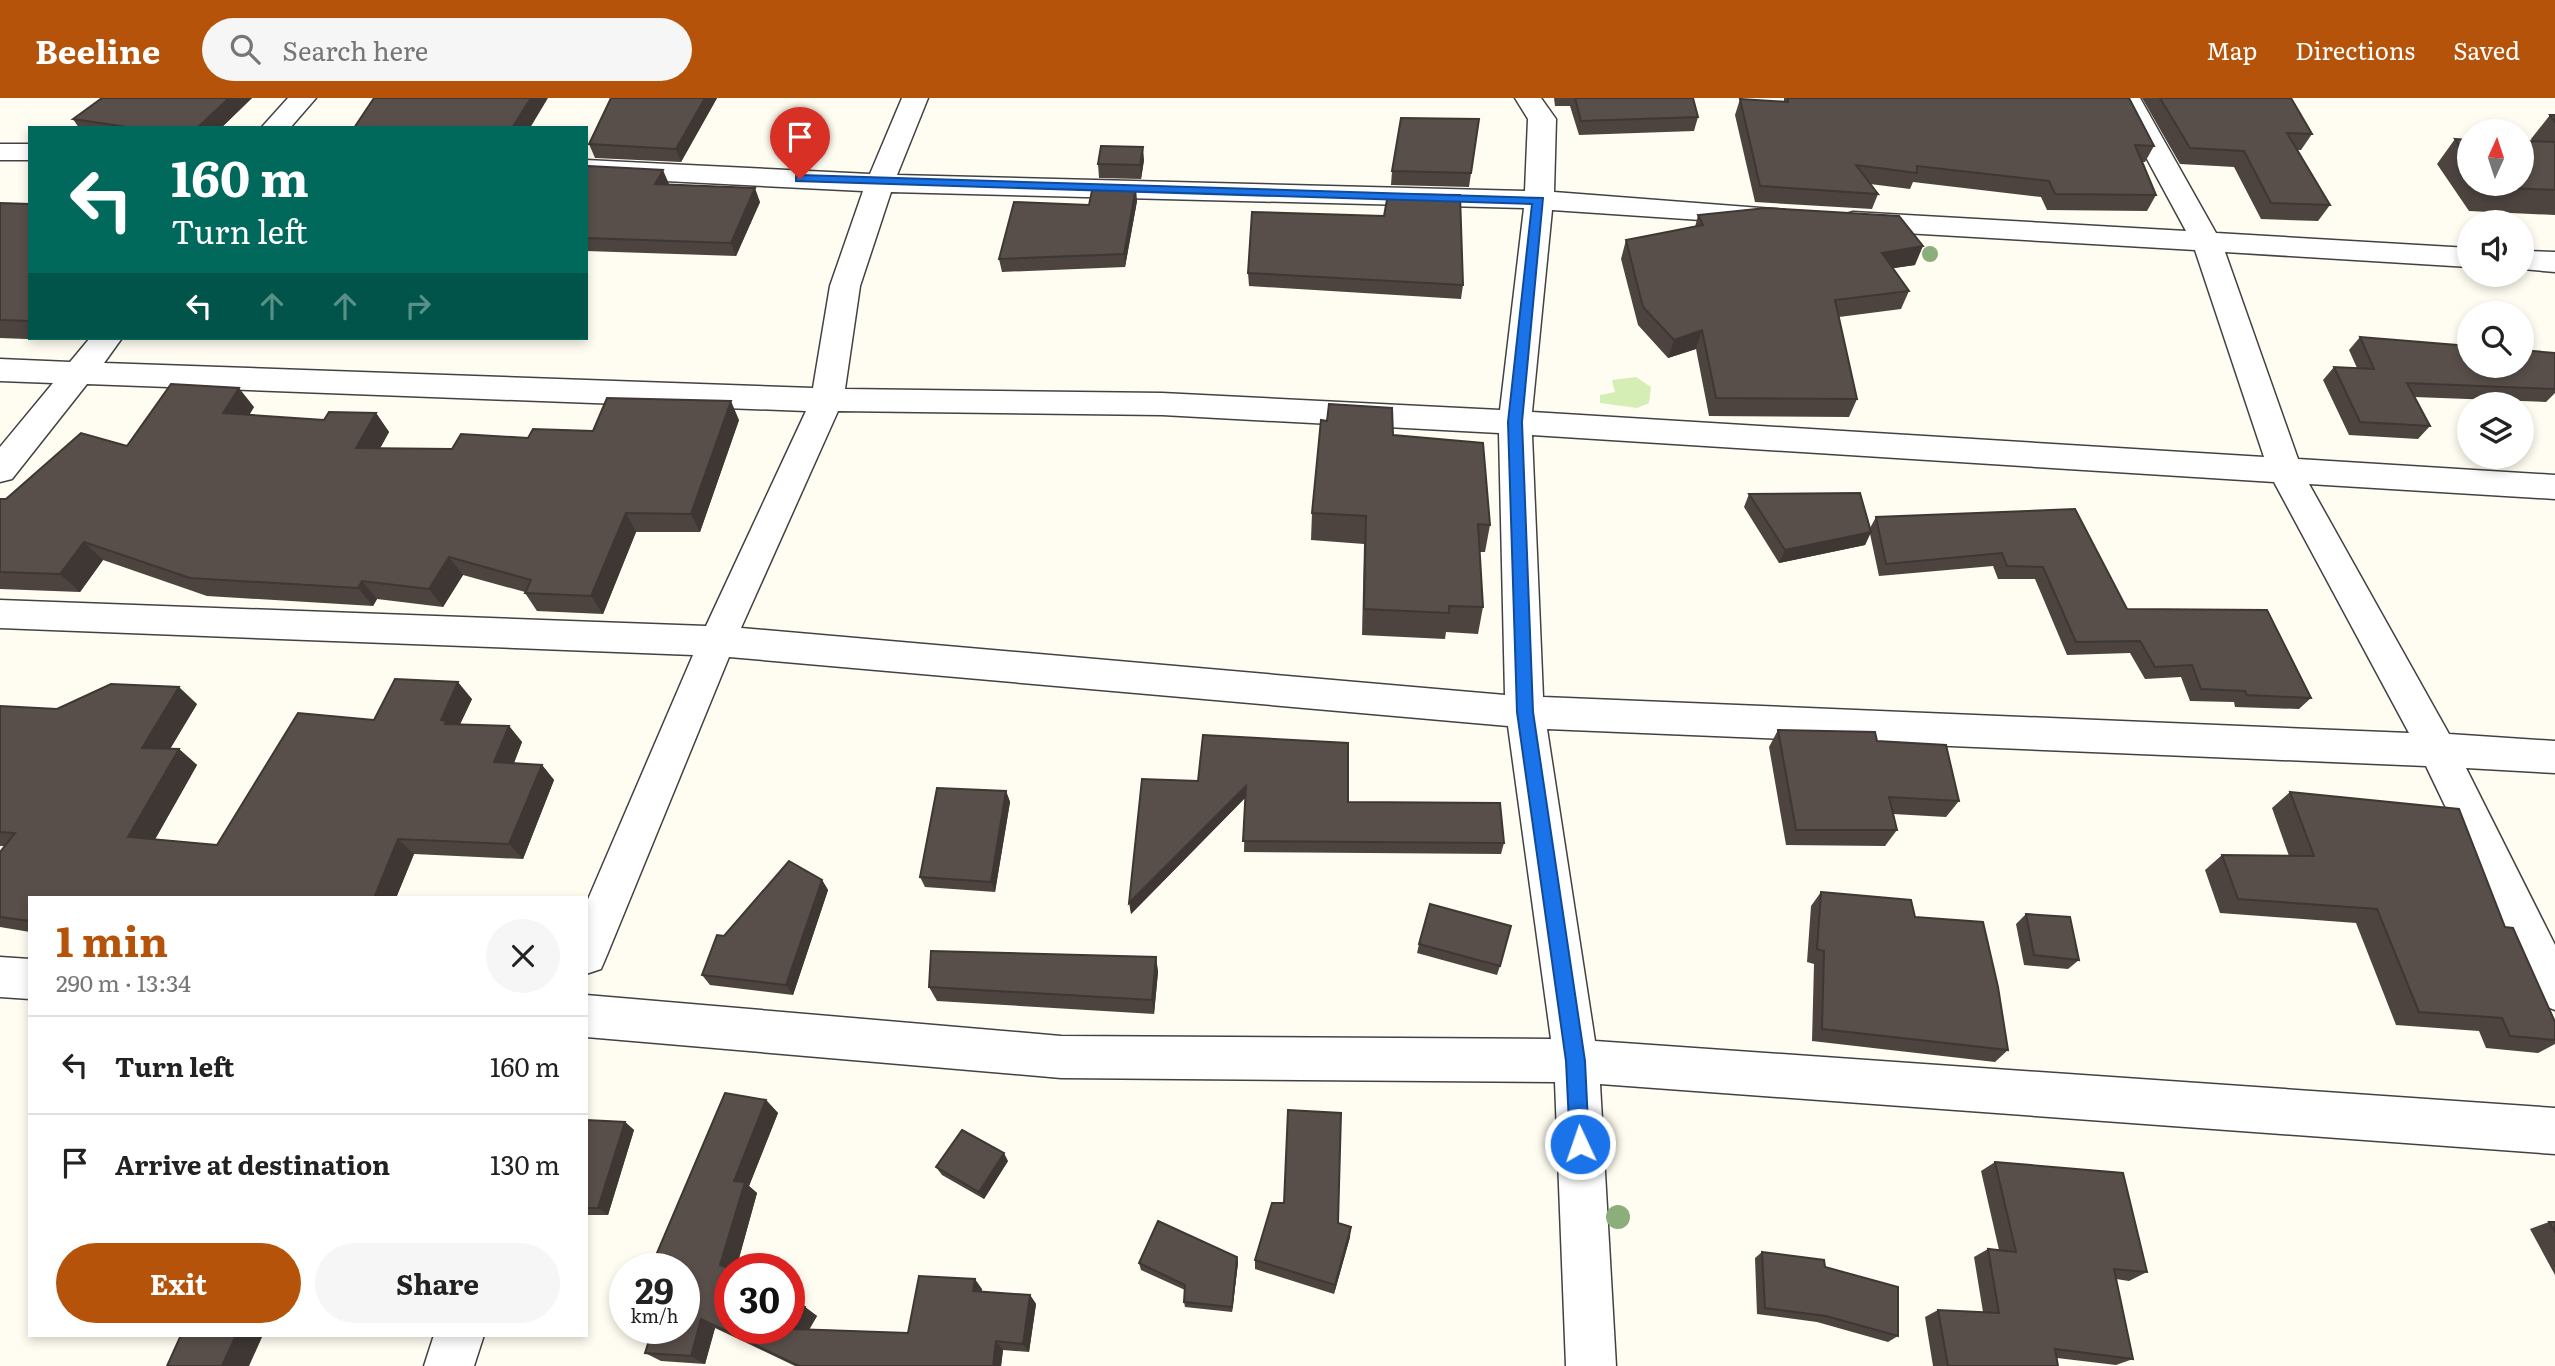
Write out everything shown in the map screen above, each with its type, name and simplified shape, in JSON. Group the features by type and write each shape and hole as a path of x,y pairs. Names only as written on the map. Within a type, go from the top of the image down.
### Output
{"street":[{"path":"277,126 303,98"},
{"path":"588,950 717,641 827,400 845,286 880,183 915,98"},
{"path":"1528,98 1542,119 1539,200 1515,422 1525,712 1576,1061 1591,1366"},
{"path":"2127,98 2207,243 2287,472 2438,750 2555,990"},
{"path":"0,152 28,152"},
{"path":"588,168 880,183 1539,200 2457,256"},
{"path":"2534,261 2555,262"},
{"path":"0,470 105,340"},
{"path":"0,370 827,400 1162,404 1515,422 2555,487"},
{"path":"0,614 717,641 1525,712 2555,757"},
{"path":"0,977 28,979"},
{"path":"588,1016 1061,1057 1576,1061 2555,1131"},
{"path":"449,1366 458,1337"}],"green space":[{"path":"1636,377 1651,387 1649,403 1637,408 1600,403 1600,395 1615,392 1612,380"}],"building":[{"path":"102,98 229,98 199,126 120,126 73,119"},
{"path":"374,98 531,98 513,126 355,126"},
{"path":"611,98 705,98 676,149 589,144"},
{"path":"1575,98 1693,98 1698,117 1581,121"},
{"path":"1788,98 2129,98 2154,146 2135,145 2156,195 2055,194 2049,181 1917,166 1917,173 1856,165 1878,194 1760,186 1740,99 1788,102"},
{"path":"2160,98 2291,98 2312,134 2287,133 2330,205 2271,203 2244,151 2190,148"},
{"path":"1401,118 1479,119 1471,173 1392,171"},
{"path":"2534,141 2555,142 2555,190 2534,189"},
{"path":"1101,146 1143,147 1140,165 1098,164"},
{"path":"588,166 663,170 655,184 755,188 731,243 588,238"},
{"path":"1093,186 1136,187 1124,254 999,259 1014,202 1089,205"},
{"path":"1388,194 1460,195 1463,285 1248,273 1252,212 1384,216"},
{"path":"0,203 28,204 28,321 0,320"},
{"path":"1766,208 1899,216 1923,246 1882,253 1909,291 1835,300 1857,399 1716,398 1702,330 1674,340 1643,307 1626,240 1703,225 1698,215"},
{"path":"2360,337 2457,345 2457,378 2534,378 2534,351 2555,353 2555,389 2407,383 2430,426 2360,422 2334,367 2374,369"},
{"path":"171,384 239,388 223,413 324,420 329,412 376,413 356,448 452,449 461,434 528,438 533,429 593,431 607,398 731,401 691,514 626,513 591,596 525,593 531,580 449,557 429,589 362,581 358,588 190,578 84,542 60,574 0,572 0,499 6,499 81,433 127,446"},
{"path":"1329,404 1392,408 1393,435 1483,443 1490,525 1478,524 1483,607 1449,606 1449,613 1364,609 1366,516 1312,513 1321,420 1327,421"},
{"path":"1860,493 1871,532 1785,550 1749,494"},
{"path":"2075,509 2127,609 2267,610 2311,698 2247,695 2245,691 2201,689 2192,665 2155,667 2140,641 2076,642 2043,567 2007,566 2002,553 1886,564 1876,517"},
{"path":"395,679 458,682 441,720 446,721 445,724 509,726 494,762 542,765 509,844 398,839 375,896 28,896 28,921 0,917 0,852 15,833 0,832 0,706 57,709 111,684 179,687 142,748 179,749 128,837 217,845 298,713 374,720"},
{"path":"1778,730 1875,732 1877,741 1946,745 1959,801 1889,797 1897,830 1796,830"},
{"path":"1203,735 1348,743 1348,802 1500,803 1504,843 1243,841 1246,786 1129,903 1142,779 1198,781"},
{"path":"937,788 1006,791 991,882 920,877"},
{"path":"2290,792 2459,809 2505,927 2513,928 2555,1022 2555,1040 2510,1036 2502,1018 2419,1012 2377,909 2238,899 2222,855 2314,856"},
{"path":"789,861 822,880 786,985 702,975 717,935 724,936"},
{"path":"1821,892 1911,900 1915,917 1983,922 1998,987 2008,1050 1822,1029 1824,951 1817,949"},
{"path":"1430,904 1511,926 1500,966 1419,944"},
{"path":"2026,914 2070,917 2079,960 2034,955"},
{"path":"931,951 1156,957 1152,1000 929,987"},
{"path":"725,1093 766,1100 734,1181 745,1182 724,1253 714,1253 714,1325 701,1319 700,1323 700,1253 657,1253"},
{"path":"1288,1110 1341,1113 1338,1223 1351,1227 1335,1285 1255,1260 1272,1203 1284,1203"},
{"path":"588,1120 625,1122 598,1208 588,1208"},
{"path":"962,1130 1004,1153 979,1192 936,1167"},
{"path":"1995,1162 2123,1173 2147,1272 2114,1269 2133,1359 2055,1349 2058,1366 1948,1366 1938,1310 1999,1313 1988,1249 2016,1252"},
{"path":"1158,1221 1237,1257 1232,1307 1184,1302 1185,1285 1139,1263"},
{"path":"1762,1252 1824,1260 1825,1267 1898,1287 1898,1336 1826,1316 1765,1308"},
{"path":"919,1276 975,1279 973,1291 1030,1295 1023,1344 996,1341 993,1366 799,1366 753,1344 805,1344 805,1329 908,1333"},
{"path":"180,1337 235,1337 222,1366 167,1366"},
{"path":"648,1344 694,1344 691,1356 645,1353"}],"route":[{"path":"800,179 1539,200 1515,422 1525,712 1576,1061 1580,1144"}]}
